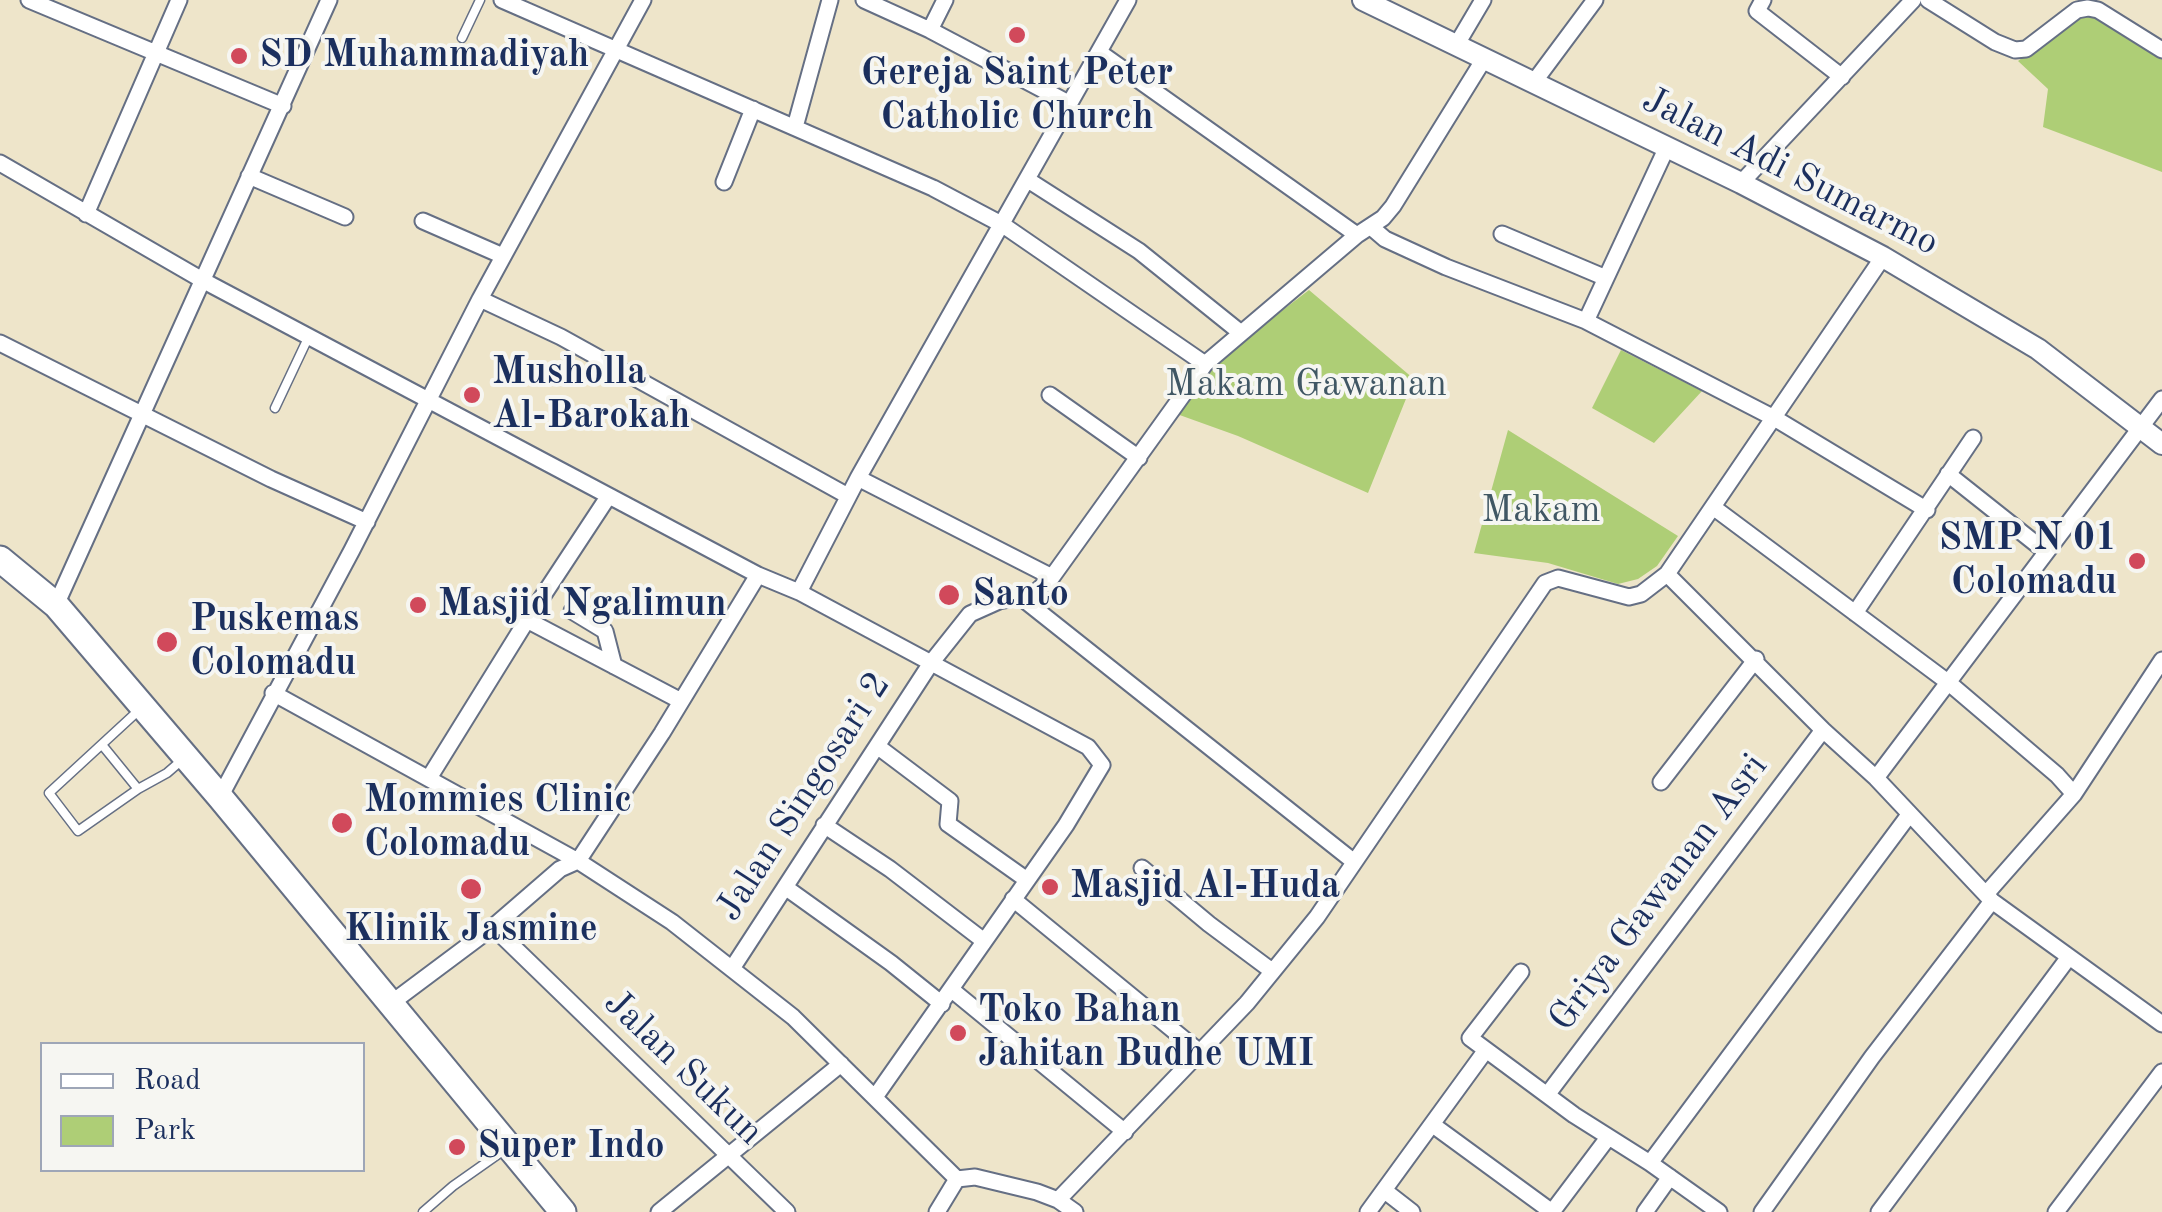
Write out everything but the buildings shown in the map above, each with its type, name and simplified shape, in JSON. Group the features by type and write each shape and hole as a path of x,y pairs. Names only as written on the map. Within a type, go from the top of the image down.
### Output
{"highway":[{"path":"0,559 56,605 220,797 562,1212"}],"main road":[{"name":"Jalan Adi Sumarmo","path":"1363,0 1741,183 1883,258 2038,349 2162,444"}],"street":[{"path":"30,0 283,106"},
{"path":"86,214 180,0"},
{"path":"56,605 329,0"},
{"path":"502,0 933,188 1003,225 1204,364"},
{"path":"220,797 480,299 643,0"},
{"path":"795,126 830,0"},
{"path":"864,0 1070,104"},
{"path":"930,30 946,0"},
{"path":"798,592 858,478 1128,0"},
{"path":"1457,44 1484,0"},
{"path":"1534,82 1595,0"},
{"path":"1764,0 1757,11 1842,76"},
{"path":"1741,183 1913,0"},
{"path":"1928,0 1995,42 2015,50 2026,49 2077,10 2088,8 2098,10 2162,50"},
{"path":"1099,52 1364,231 1586,321 1776,420 1927,510"},
{"path":"1353,860 1023,599 1052,577 1204,364 1394,206 1484,59"},
{"path":"724,182 753,109"},
{"path":"1586,321 1666,147"},
{"path":"0,163 204,281 309,336 341,346 608,497 932,662 1088,748 1102,765 1066,825 875,1097"},
{"path":"249,176 345,217"},
{"path":"1028,180 1139,251 1241,334"},
{"path":"423,221 504,256"},
{"path":"1502,234 1606,278"},
{"path":"1058,1200 1201,1053 1317,917 1545,583 1558,578 1629,597 1642,594 1667,574 1776,420 1883,258"},
{"path":"480,299 592,354 848,496"},
{"path":"0,343 271,479 366,522"},
{"path":"1050,395 1139,458"},
{"path":"1876,778 2162,399"},
{"path":"1854,613 1973,438"},
{"path":"1948,474 2045,551"},
{"path":"858,478 1052,577"},
{"path":"429,778 608,497"},
{"path":"1713,507 1949,682 2074,794"},
{"path":"1667,574 1876,778 1989,897 2162,1024"},
{"path":"390,1004 493,927 560,869 578,862 758,575"},
{"name":"Jalan Singosari 2","path":"733,968 932,662 970,614 999,601 1023,599"},
{"path":"572,611 604,631 614,666"},
{"path":"527,620 681,701"},
{"path":"1661,782 1756,660"},
{"path":"1762,1212 1989,897 2074,794 2162,660"},
{"path":"273,693 578,862 672,922 793,1017 956,1179 991,1180 1058,1200 1075,1212"},
{"name":"Griya Gawanan Asri","path":"1547,1096 1823,730"},
{"path":"877,746 950,801 948,824 1027,880"},
{"path":"1650,1162 1909,816"},
{"path":"824,826 890,869 984,941"},
{"path":"1142,868 1272,970"},
{"path":"785,887 947,997 1125,1132"},
{"path":"1013,899 1201,1053"},
{"name":"Jalan Sukun","path":"493,927 787,1212"},
{"path":"1880,1212 2069,956"},
{"path":"1521,972 1470,1038 1606,1138 1650,1162 1719,1212"},
{"path":"1368,1212 1486,1050"},
{"path":"660,1212 842,1064"},
{"path":"2056,1212 2162,1072"},
{"path":"1433,1125 1552,1212 1606,1138"},
{"path":"1645,1212 1670,1177"},
{"path":"938,1212 956,1179"},
{"path":"1385,1190 1412,1212"}],"lane":[{"path":"462,38 480,0"},
{"path":"275,408 309,336"},
{"path":"143,707 49,793 78,831 186,757"},
{"path":"103,746 138,789"},
{"path":"423,1212 508,1148"}],"green space":[{"path":"2090,14 2162,58 2162,172 2043,127 2048,89 2018,61 2081,16"},
{"name":"Makam Gawanan","path":"1309,290 1414,379 1368,493 1238,436 1174,413 1219,359"},
{"name":"Makam","path":"1621,350 1702,391 1654,443 1592,408"},
{"name":"Makam","path":"1508,430 1678,536 1657,566 1638,579 1618,584 1548,563 1474,553"}],"place":[{"name":"Gereja Saint Peter Catholic Church","path":"1017,35"},
{"name":"SD Muhammadiyah","path":"239,56"},
{"name":"Musholla Al-Barokah","path":"472,395"},
{"name":"SMP N 01 Colomadu","path":"2137,561"},
{"name":"Santo","path":"949,595"},
{"name":"Masjid Ngalimun","path":"418,605"},
{"name":"Puskemas Colomadu","path":"167,642"},
{"name":"Mommies Clinic Colomadu","path":"342,823"},
{"name":"Masjid Al-Huda","path":"1050,887"},
{"name":"Klinik Jasmine","path":"471,889"},
{"name":"Toko Bahan Jahitan Budhe UMI","path":"958,1033"},
{"name":"Super Indo","path":"457,1147"}]}
